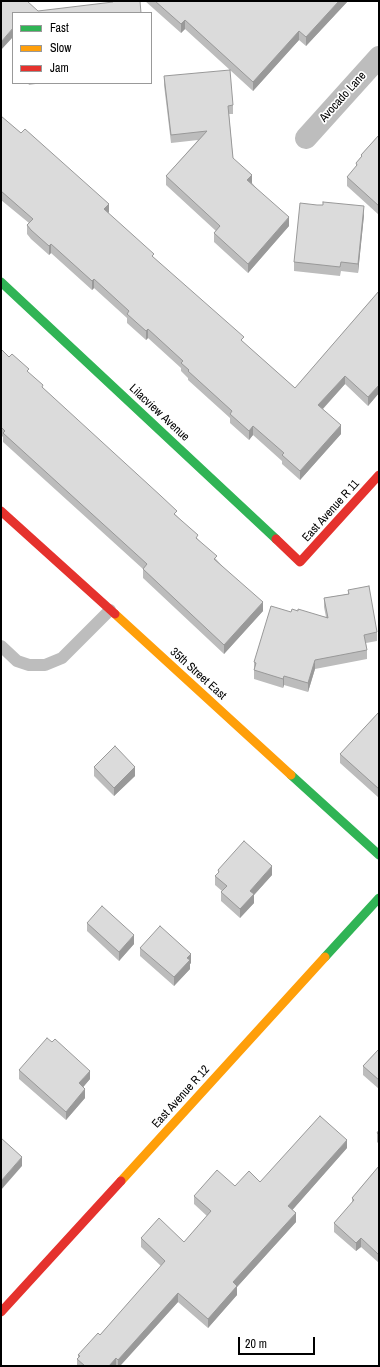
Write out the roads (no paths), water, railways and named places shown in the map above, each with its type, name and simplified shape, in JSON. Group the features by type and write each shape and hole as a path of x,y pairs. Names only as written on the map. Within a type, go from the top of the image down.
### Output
{"street":[{"name":"Avocado Lane","path":"306,138 379,56"},
{"name":"Lilacview Avenue","path":"1,282 300,562"},
{"name":"East Avenue R 11","path":"300,562 379,475"},
{"name":"35th Street East","path":"1,511 379,855"},
{"name":"East Avenue R 12","path":"1,1312 379,898"}],"lane":[{"path":"1,646 17,661 29,665 45,665 62,658 110,610"}]}
